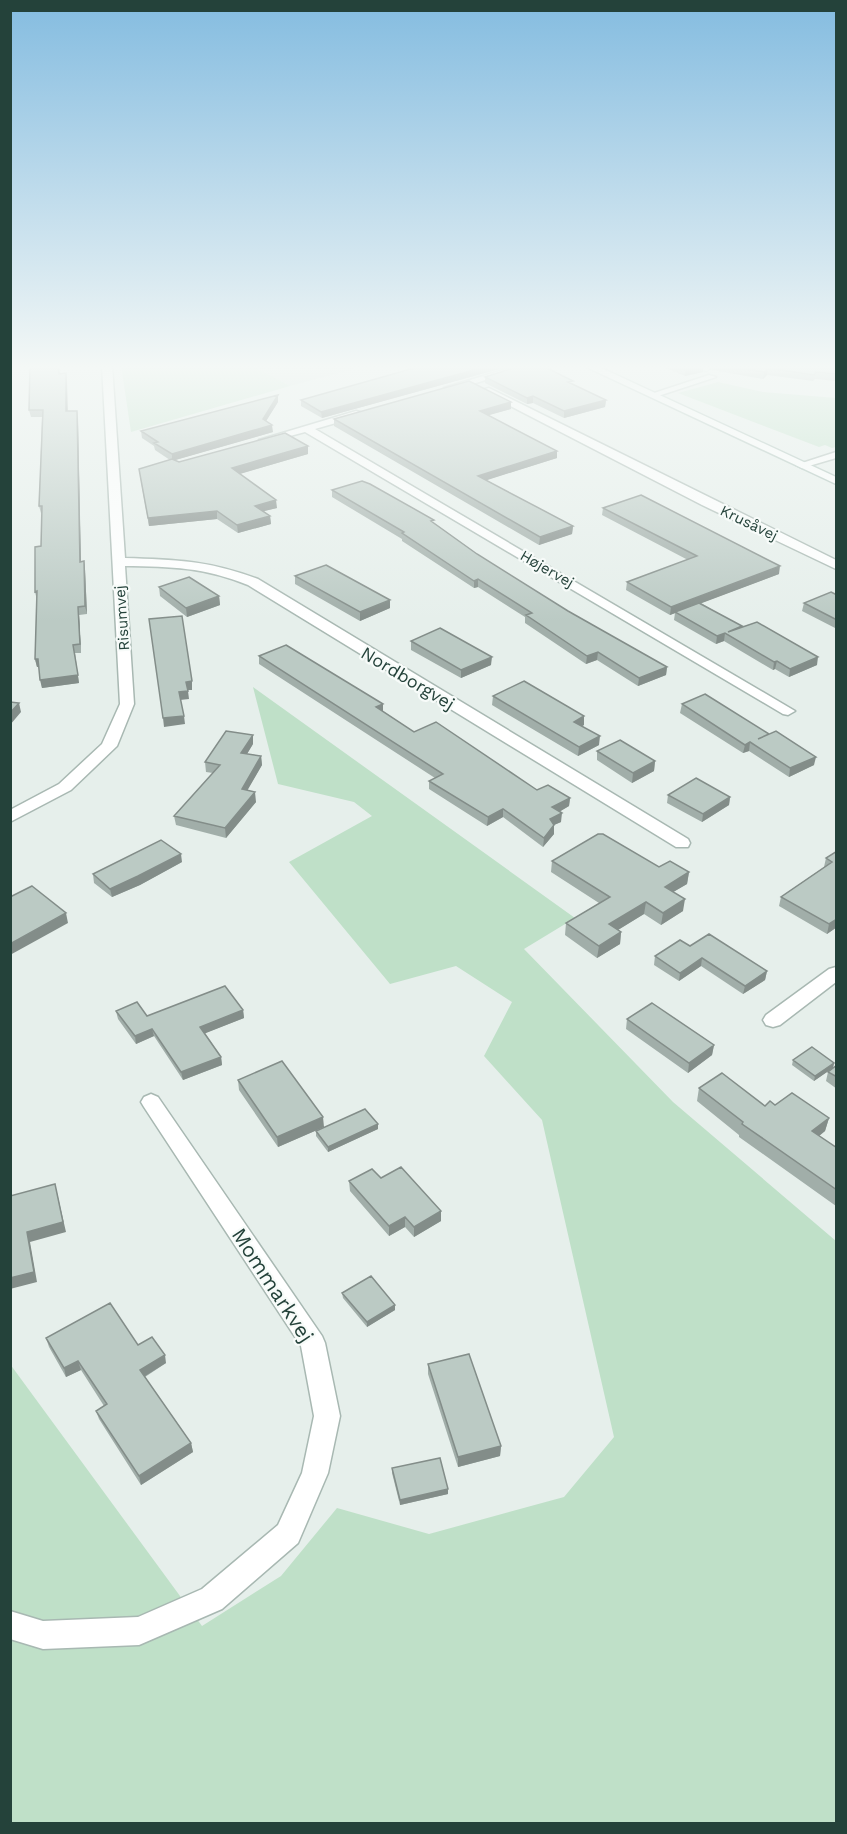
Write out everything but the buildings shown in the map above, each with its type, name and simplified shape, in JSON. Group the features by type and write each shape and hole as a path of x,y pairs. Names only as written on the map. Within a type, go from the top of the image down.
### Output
{"street":[{"name":"Risumvej","path":"10,817 65,787 109,746 127,704 112,451"},
{"name":"Højervej","path":"344,451 788,711"},
{"name":"Krusåvej","path":"605,451 837,565"},
{"path":"771,451 837,481"},
{"path":"802,465 837,454"},
{"name":"Nordborgvej","path":"118,562 192,564 222,570 253,582 682,843"},
{"path":"773,1020 837,973"},
{"name":"Mommarkvej","path":"10,1625 43,1635 140,1631 212,1599 288,1534 315,1473 327,1416 314,1343 152,1102"}],"green space":[{"path":"253,687 575,918 524,949 673,1102 836,1241 836,1823 11,1823 10,1364 202,1626 281,1576 337,1508 429,1534 564,1497 614,1437 542,1120 484,1056 512,1002 456,966 390,984 289,862 372,816 354,802 278,784"}]}
